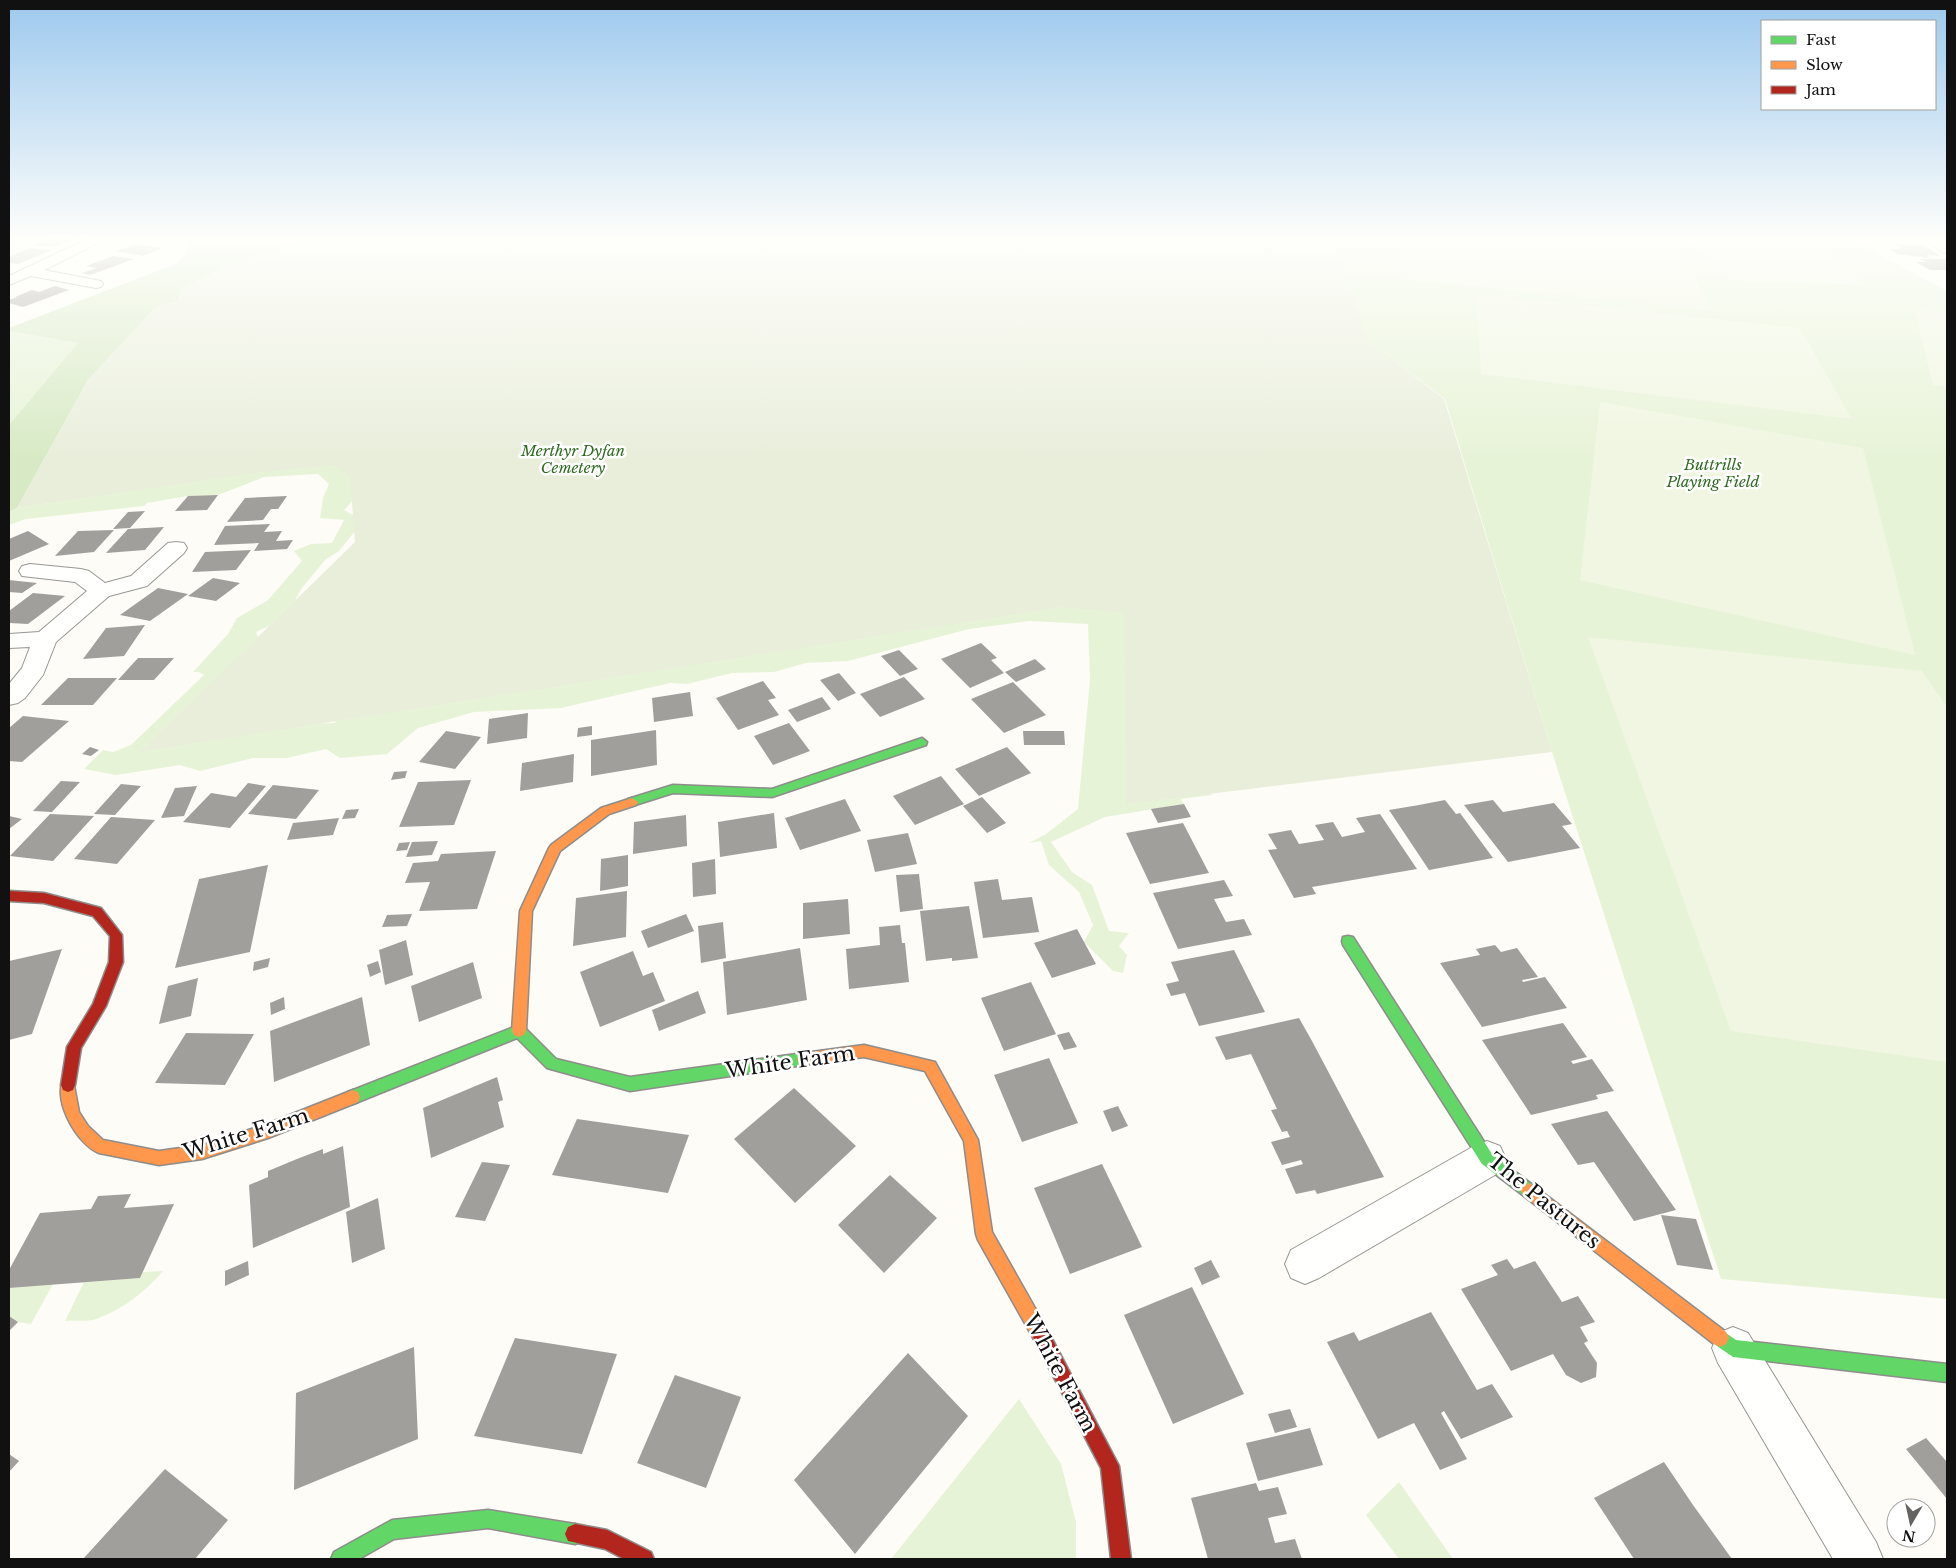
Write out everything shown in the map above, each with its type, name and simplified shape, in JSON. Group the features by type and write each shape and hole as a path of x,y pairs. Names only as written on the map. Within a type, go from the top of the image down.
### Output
{"street":[{"path":"9,697 16,692 34,670 45,639 101,591 139,581 176,548"},
{"path":"30,571 81,576 101,591"},
{"path":"9,642 45,639"},
{"path":"519,1031 526,911 555,848 605,811 673,789 772,793 922,742"},
{"name":"White Farm","path":"9,896 44,898 96,912 116,936 116,962 98,1006 74,1047 68,1086 72,1114 83,1131 99,1146 159,1158 202,1152 268,1131 519,1031 552,1064 630,1084 864,1051 930,1066 971,1140 984,1234 1061,1371 1110,1466 1120,1559"},
{"name":"The Pastures","path":"1348,941 1487,1159 1733,1348 1859,1559"},
{"path":"1305,1264 1487,1159"},
{"path":"1733,1348 1947,1374"},
{"path":"341,1559 392,1530 488,1519 607,1540 644,1559"}],"green space":[{"path":"53,311 152,311 88,380 17,508 9,512 9,425 78,343 9,331 9,328"},
{"name":"Merthyr Dyfan Cemetery","path":"152,311 1359,311 1368,340 1444,399 1552,752 1126,804 1124,613 1062,607 140,752 355,542 350,477 334,465 255,473 17,508 88,380"},
{"name":"Buttrills Playing Field","path":"1359,311 1947,311 1947,1299 1721,1279 1552,752 1445,399 1368,340"},
{"path":"1477,311 1640,311 1800,328 1852,419 1481,374"},
{"path":"1915,311 1947,313 1947,387 1933,385"},
{"path":"9,331 79,343 9,425"},
{"path":"1600,402 1863,448 1915,655 1580,580"},
{"path":"342,459 360,493 344,510 363,521 339,551 325,560 301,589 286,618 256,632 292,724 334,723 353,709 982,603 1132,608 1200,782 1212,795 1181,799 1184,804 1105,817 1051,842 1072,872 1092,885 1109,931 1129,933 1119,946 1127,955 1123,973 1113,971 1084,942 1093,925 1079,892 1049,865 1041,841 1029,843 1046,834 1078,809 1090,680 1088,624 1029,621 969,629 848,661 806,663 774,672 732,673 687,684 670,683 561,708 474,712 418,728 387,754 340,758 326,749 287,758 253,758 200,771 180,765 116,775 84,769 103,750 113,752 131,745 204,675 199,672 193,672 228,634 237,618 268,600 302,561 294,551 311,544 332,543 344,520 320,518 323,498 329,484 318,474 264,477 218,495 188,496 147,503 144,506 26,519 9,525 9,512 17,508"},
{"path":"1588,637 1922,671 1947,707 1947,1062 1731,1031"},
{"path":"163,1271 141,1293 115,1311 92,1320 65,1321 84,1282 140,1278 143,1272"},
{"path":"53,1284 31,1324 18,1322 9,1316 9,1288"},
{"path":"1019,1399 1061,1464 1076,1522 1076,1559 891,1559"},
{"path":"1399,1482 1453,1559 1399,1559 1366,1515"}],"building":[{"path":"218,495 207,510 175,511 188,496"},
{"path":"287,496 278,509 271,509 263,520 227,522 245,498"},
{"path":"145,511 130,528 113,529 128,512"},
{"path":"270,524 264,532 282,531 276,541 293,540 287,549 254,551 259,543 214,545 225,526"},
{"path":"164,527 145,550 106,553 128,529"},
{"path":"114,530 94,552 55,556 78,531"},
{"path":"28,531 49,544 9,561 9,539"},
{"path":"251,550 236,570 192,572 205,552"},
{"path":"213,578 240,583 216,601 188,596"},
{"path":"9,580 37,583 22,593 9,592"},
{"path":"158,588 188,594 150,621 120,615"},
{"path":"33,593 65,596 28,624 9,623 9,611"},
{"path":"145,625 124,656 83,659 106,628"},
{"path":"981,643 997,658 991,660 1004,673 970,688 941,659"},
{"path":"899,650 918,669 900,676 881,656"},
{"path":"138,658 174,658 154,680 118,680"},
{"path":"1035,659 1046,669 1016,682 1005,672"},
{"path":"839,673 856,693 838,701 820,680"},
{"path":"904,677 925,699 880,717 860,694"},
{"path":"68,678 117,678 93,705 41,705"},
{"path":"763,681 776,698 768,700 779,715 738,730 716,698"},
{"path":"1013,682 1046,715 1004,733 971,699"},
{"path":"690,692 693,716 654,722 652,698"},
{"path":"822,697 831,709 797,722 788,710"},
{"path":"528,713 527,738 487,744 489,719"},
{"path":"23,716 69,721 22,762 9,761 9,728"},
{"path":"789,723 810,751 773,765 754,736"},
{"path":"592,726 592,735 577,737 578,728"},
{"path":"656,730 657,765 591,776 591,740"},
{"path":"446,731 481,737 455,769 419,762"},
{"path":"1023,731 1064,731 1065,745 1024,745"},
{"path":"90,747 99,750 91,756 82,754"},
{"path":"1007,747 1031,773 979,796 955,769"},
{"path":"574,754 573,782 520,791 522,763"},
{"path":"407,771 405,778 391,780 394,772"},
{"path":"941,776 964,804 915,825 893,796"},
{"path":"471,780 454,825 399,827 418,782"},
{"path":"61,781 80,782 52,812 33,811"},
{"path":"248,783 266,786 230,828 183,822 211,793 236,797"},
{"path":"121,784 141,786 115,815 94,814"},
{"path":"273,785 319,790 296,819 248,814"},
{"path":"197,786 184,816 161,818 175,788"},
{"path":"982,797 1006,823 987,833 963,806"},
{"path":"845,799 861,831 800,850 785,818"},
{"path":"1445,800 1456,814 1460,813 1493,858 1429,870 1389,810"},
{"path":"1493,800 1503,812 1554,803 1572,824 1562,826 1580,848 1508,862 1464,805"},
{"path":"1184,804 1191,817 1158,823 1151,809"},
{"path":"359,809 355,818 342,819 346,810"},
{"path":"774,813 777,848 720,857 718,822"},
{"path":"50,814 94,816 53,861 10,856"},
{"path":"1380,814 1417,869 1312,887 1316,894 1294,898 1268,850 1277,849 1268,834 1291,830 1299,844 1324,840 1315,825 1333,822 1342,837 1365,832 1356,818"},
{"path":"686,815 687,846 633,854 634,822"},
{"path":"9,816 22,819 9,829"},
{"path":"111,817 155,820 117,864 74,859"},
{"path":"339,818 333,835 287,840 293,823"},
{"path":"1183,823 1209,873 1150,884 1126,833"},
{"path":"908,833 917,864 875,872 867,840"},
{"path":"438,841 432,855 406,857 412,842"},
{"path":"410,842 407,850 396,851 399,843"},
{"path":"496,851 477,909 419,911 430,882 405,883 413,863 438,861 441,854"},
{"path":"628,855 628,886 600,891 601,859"},
{"path":"715,859 716,894 693,897 692,863"},
{"path":"268,865 250,952 175,968 199,879"},
{"path":"919,874 923,909 900,912 896,875"},
{"path":"998,879 1002,900 1032,897 1039,932 983,938 974,882"},
{"path":"1224,880 1233,896 1214,899 1226,922 1244,919 1252,935 1178,949 1153,893"},
{"path":"627,891 626,937 573,946 576,898"},
{"path":"848,899 850,934 803,939 803,903"},
{"path":"969,906 978,958 926,961 920,911"},
{"path":"412,914 407,926 382,927 387,915"},
{"path":"686,914 694,931 648,948 641,931"},
{"path":"723,922 726,958 701,963 698,926"},
{"path":"900,925 902,943 905,943 909,982 849,989 846,949 880,945 879,927"},
{"path":"1077,929 1096,964 1052,978 1034,943"},
{"path":"406,940 413,975 385,985 379,950"},
{"path":"1495,945 1501,952 1517,948 1538,977 1522,980 1523,982 1545,977 1567,1008 1482,1027 1440,963 1480,955 1476,949"},
{"path":"800,948 807,1000 727,1015 723,962"},
{"path":"62,949 32,1034 9,1040 9,961"},
{"path":"1234,950 1265,1012 1199,1026 1185,993 1171,996 1166,984 1179,981 1171,962"},
{"path":"633,951 643,976 653,972 665,1001 600,1027 580,972"},
{"path":"270,958 268,967 253,971 254,962"},
{"path":"378,961 381,972 370,977 367,965"},
{"path":"473,962 482,998 419,1022 411,986"},
{"path":"198,978 191,1016 159,1024 168,986"},
{"path":"1031,982 1056,1034 1004,1051 981,998"},
{"path":"698,991 706,1013 659,1031 652,1010"},
{"path":"284,997 285,1009 271,1015 270,1003"},
{"path":"362,997 370,1045 274,1082 270,1031"},
{"path":"1299,1018 1384,1177 1317,1194 1315,1190 1296,1194 1285,1169 1303,1164 1301,1160 1282,1165 1271,1142 1290,1137 1287,1131 1282,1132 1271,1110 1277,1109 1251,1054 1226,1060 1215,1037"},
{"path":"1563,1023 1587,1057 1571,1061 1573,1064 1592,1059 1614,1091 1596,1095 1598,1099 1531,1115 1482,1040"},
{"path":"1069,1032 1077,1047 1064,1050 1057,1035"},
{"path":"186,1033 254,1034 225,1085 155,1083"},
{"path":"1049,1058 1078,1123 1022,1142 994,1075"},
{"path":"497,1077 503,1100 498,1102 504,1127 431,1158 423,1108"},
{"path":"794,1088 856,1146 795,1203 734,1139"},
{"path":"1118,1106 1128,1126 1112,1132 1103,1111"},
{"path":"1607,1111 1676,1210 1634,1221 1594,1162 1578,1165 1551,1124"},
{"path":"577,1119 689,1135 668,1193 552,1175"},
{"path":"343,1146 350,1207 253,1248 249,1185 268,1177 268,1171 323,1149 323,1154"},
{"path":"482,1162 510,1165 485,1221 455,1217"},
{"path":"1102,1164 1142,1247 1070,1274 1034,1188"},
{"path":"890,1175 937,1218 884,1273 838,1225"},
{"path":"131,1194 124,1208 174,1204 140,1278 9,1288 9,1270 40,1213 91,1209 98,1196"},
{"path":"378,1198 385,1249 352,1263 346,1212"},
{"path":"1661,1215 1696,1219 1713,1270 1677,1265"},
{"path":"1507,1259 1514,1269 1535,1261 1562,1302 1578,1296 1595,1322 1580,1327 1588,1341 1584,1343 1597,1363 1596,1377 1581,1383 1566,1375 1553,1354 1511,1371 1461,1289 1498,1275 1491,1265"},
{"path":"1211,1260 1220,1277 1202,1285 1194,1268"},
{"path":"248,1261 249,1275 225,1286 225,1271"},
{"path":"1192,1287 1244,1394 1173,1424 1124,1315"},
{"path":"1431,1312 1477,1390 1492,1384 1513,1417 1461,1439 1444,1411 1441,1413 1467,1459 1440,1470 1414,1423 1378,1439 1327,1342 1354,1332 1359,1341"},
{"path":"9,1316 18,1322 9,1331"},
{"path":"515,1338 617,1354 582,1454 474,1436"},
{"path":"414,1347 418,1439 294,1490 296,1393"},
{"path":"908,1353 968,1416 855,1554 794,1480"},
{"path":"675,1375 741,1397 706,1488 637,1463"},
{"path":"1290,1409 1297,1427 1275,1433 1268,1414"},
{"path":"1310,1428 1323,1465 1258,1481 1246,1443"},
{"path":"1926,1438 1947,1462 1947,1499 1906,1449"},
{"path":"9,1454 19,1461 9,1472"},
{"path":"1664,1462 1732,1559 1634,1559 1594,1498"},
{"path":"165,1469 228,1520 195,1559 83,1559"},
{"path":"1256,1483 1259,1491 1278,1487 1287,1514 1268,1518 1275,1543 1295,1539 1302,1559 1208,1559 1191,1498"}],"traffic: fast":[{"path":"632,802 673,789 772,793 922,742"},
{"path":"1348,941 1487,1159 1529,1191"},
{"path":"353,1097 519,1031 552,1064 630,1084 804,1059"},
{"path":"1720,1338 1733,1348 1947,1373"},
{"path":"341,1559 392,1530 488,1519 575,1534"}],"traffic: slow":[{"path":"519,1031 526,911 555,848 605,811 632,802"},
{"path":"804,1059 864,1051 930,1066 971,1140 984,1234 1042,1337"},
{"path":"68,1085 72,1114 83,1131 99,1146 159,1158 202,1152 268,1131 353,1097"},
{"path":"1529,1191 1720,1338"}],"traffic: jam":[{"path":"9,896 44,898 97,912 116,935 116,962 99,1006 74,1047 68,1085"},
{"path":"1042,1337 1110,1466 1121,1559"},
{"path":"575,1534 607,1540 644,1559"}]}
